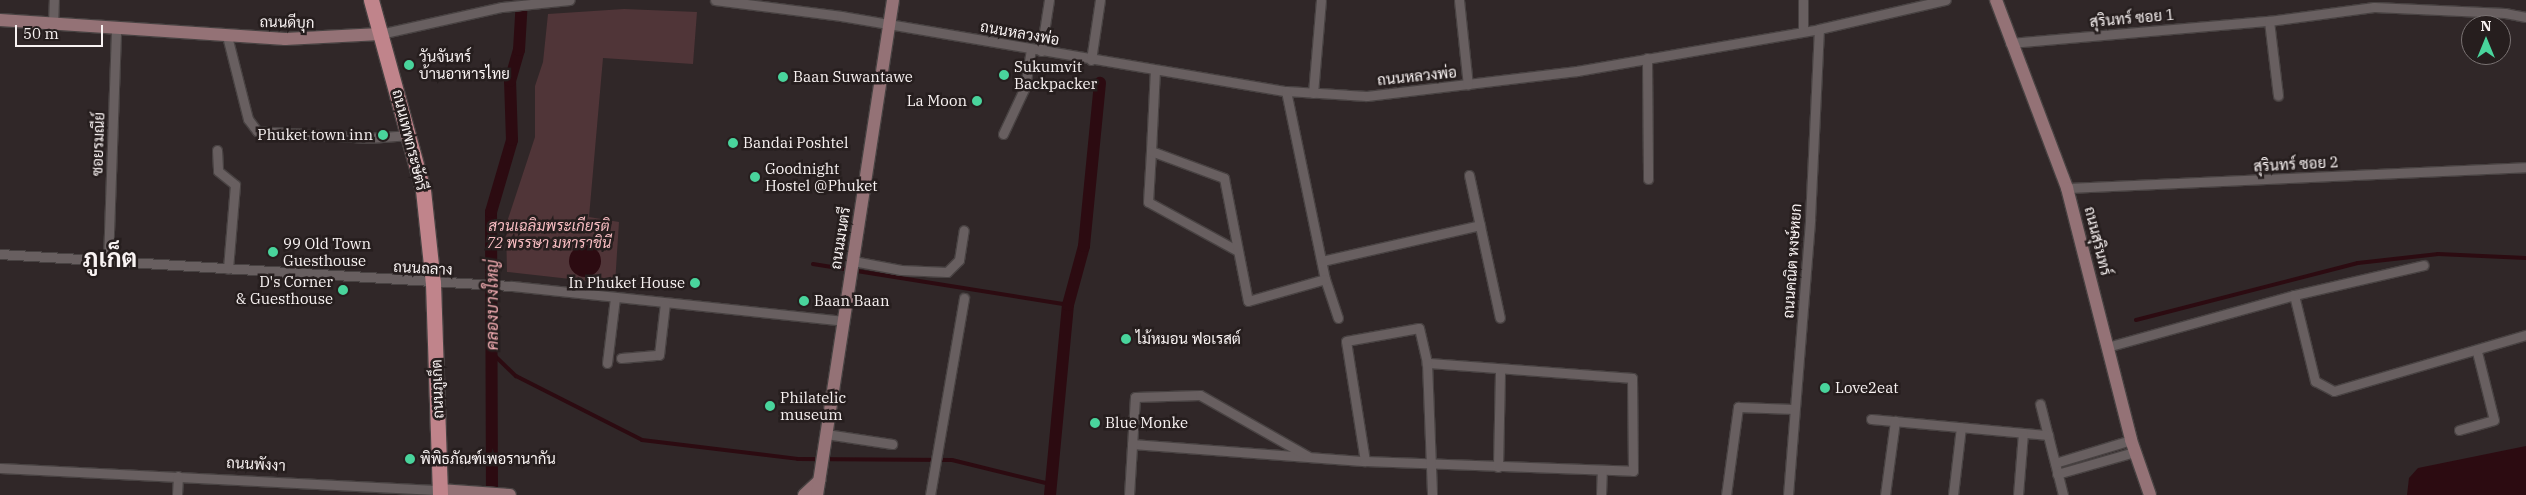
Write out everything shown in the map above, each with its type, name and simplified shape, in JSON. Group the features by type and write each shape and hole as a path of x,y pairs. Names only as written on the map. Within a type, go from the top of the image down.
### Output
{"main road":[{"name":"ถนนเทพกระษัตรี","path":"371,0 424,190 433,283"},
{"name":"ถนนภูเก็ต","path":"433,283 440,492"}],"street":[{"path":"53,25 54,0"},
{"name":"ถนนดีบุก","path":"0,20 227,36 320,38 380,34 511,6 570,0"},
{"path":"715,0 890,24"},
{"name":"ถนนมนตรี","path":"817,495 893,0"},
{"path":"1041,51 1049,0"},
{"path":"1091,60 1100,0"},
{"path":"1313,93 1322,0"},
{"path":"1459,0 1468,84"},
{"path":"1803,0 1804,31"},
{"name":"ถนนหลวงพ่อ","path":"890,24 1091,60 1286,91 1367,96 1577,71 1819,29 1946,0"},
{"name":"ถนนสุรินทร์","path":"1996,0 2010,43 2067,188 2132,446 2150,495"},
{"name":"สุรินทร์ ซอย 1","path":"2010,43 2270,21 2374,4 2505,13 2526,17"},
{"path":"2270,21 2278,95"},
{"name":"ซอยรมณีย์","path":"108,261 116,28"},
{"name":"ถนนคณิต หงษ์หยก","path":"1788,495 1810,219 1819,29"},
{"path":"227,36 248,119 257,131 369,138 410,135"},
{"path":"1004,134 1025,87 1031,49"},
{"path":"1646,58 1648,179"},
{"path":"1155,70 1148,202 1238,251"},
{"path":"1286,91 1325,279 1338,318"},
{"path":"218,150 218,171 235,185 228,269"},
{"path":"1151,151 1224,178 1248,301 1325,279"},
{"name":"สุรินทร์ ซอย 2","path":"2067,188 2526,167"},
{"path":"1469,175 1500,318"},
{"path":"1322,261 1480,225"},
{"path":"853,262 901,270 947,272 959,260 964,230"},
{"name":"ถนนถลาง","path":"0,254 480,286 512,286 844,321"},
{"path":"2107,347 2294,295 2424,265"},
{"path":"2294,295 2316,381 2334,391 2477,352 2526,335"},
{"path":"607,363 615,298"},
{"path":"930,495 964,298"},
{"path":"621,358 659,355 665,303"},
{"path":"1365,461 1346,341 1419,328 1427,363 1432,495"},
{"path":"2459,430 2494,420 2477,352"},
{"path":"1132,444 1311,458 1633,472 1632,378 1427,363"},
{"path":"1498,467 1500,369"},
{"path":"1129,495 1135,397 1200,395 1311,458"},
{"path":"2040,404 2063,495"},
{"path":"1726,495 1738,407 1794,409"},
{"path":"1871,419 2048,435"},
{"path":"1885,495 1895,421"},
{"path":"1953,495 1960,427"},
{"path":"2018,495 2023,433"},
{"path":"826,434 892,444"},
{"path":"2055,463 2132,446"},
{"path":"2057,474 2132,446"},
{"name":"ถนนพังงา","path":"0,468 510,495"},
{"path":"1601,495 1602,470"},
{"path":"177,495 178,476"},
{"path":"804,495 819,481"}],"green space":[{"name":"สวนเฉลิมพระเกียรติ 72 พรรษา มหาราชินี","path":"624,9 697,12 693,64 603,58 589,217 619,222 615,284 507,272 506,225 535,137 535,86 543,62 548,14"}],"shaded area":[{"path":"585,245 591,246 596,250 600,255 600,267 596,272 591,276 585,277 579,276 574,272 570,267 569,261 570,255 574,250 579,246"},
{"path":"2526,446 2526,495 2407,495 2409,478 2418,468"}],"waterway":[{"name":"คลองบางใหญ่","path":"492,495 491,212 512,140 510,81 519,50 522,0"},
{"path":"1050,495 1068,305 1084,246 1100,83"},
{"path":"2136,320 2358,263 2438,254 2526,258"},
{"path":"813,264 1068,305"},
{"path":"493,354 516,376 642,440 798,459 952,460 1054,485"}],"place":[{"name":"วันจันทร์ บ้านอาหารไทย","path":"409,65"},
{"name":"Sukumvit Backpacker","path":"1004,75"},
{"name":"Baan Suwantawe","path":"783,77"},
{"name":"La Moon","path":"977,101"},
{"name":"Phuket town inn","path":"383,135"},
{"name":"Bandai Poshtel","path":"733,143"},
{"name":"Goodnight Hostel @Phuket","path":"755,177"},
{"name":"99 Old Town Guesthouse","path":"273,252"},
{"name":"In Phuket House","path":"695,283"},
{"name":"D's Corner & Guesthouse","path":"343,290"},
{"name":"Baan Baan","path":"804,301"},
{"name":"ไม้หมอน ฟอเรสต์","path":"1126,339"},
{"name":"Love2eat","path":"1825,388"},
{"name":"Philatelic museum","path":"770,406"},
{"name":"Blue Monke","path":"1095,423"},
{"name":"พิพิธภัณฑ์เพอรานากัน","path":"410,459"}],"district":[{"name":"ภูเก็ต","path":"110,258"}]}
